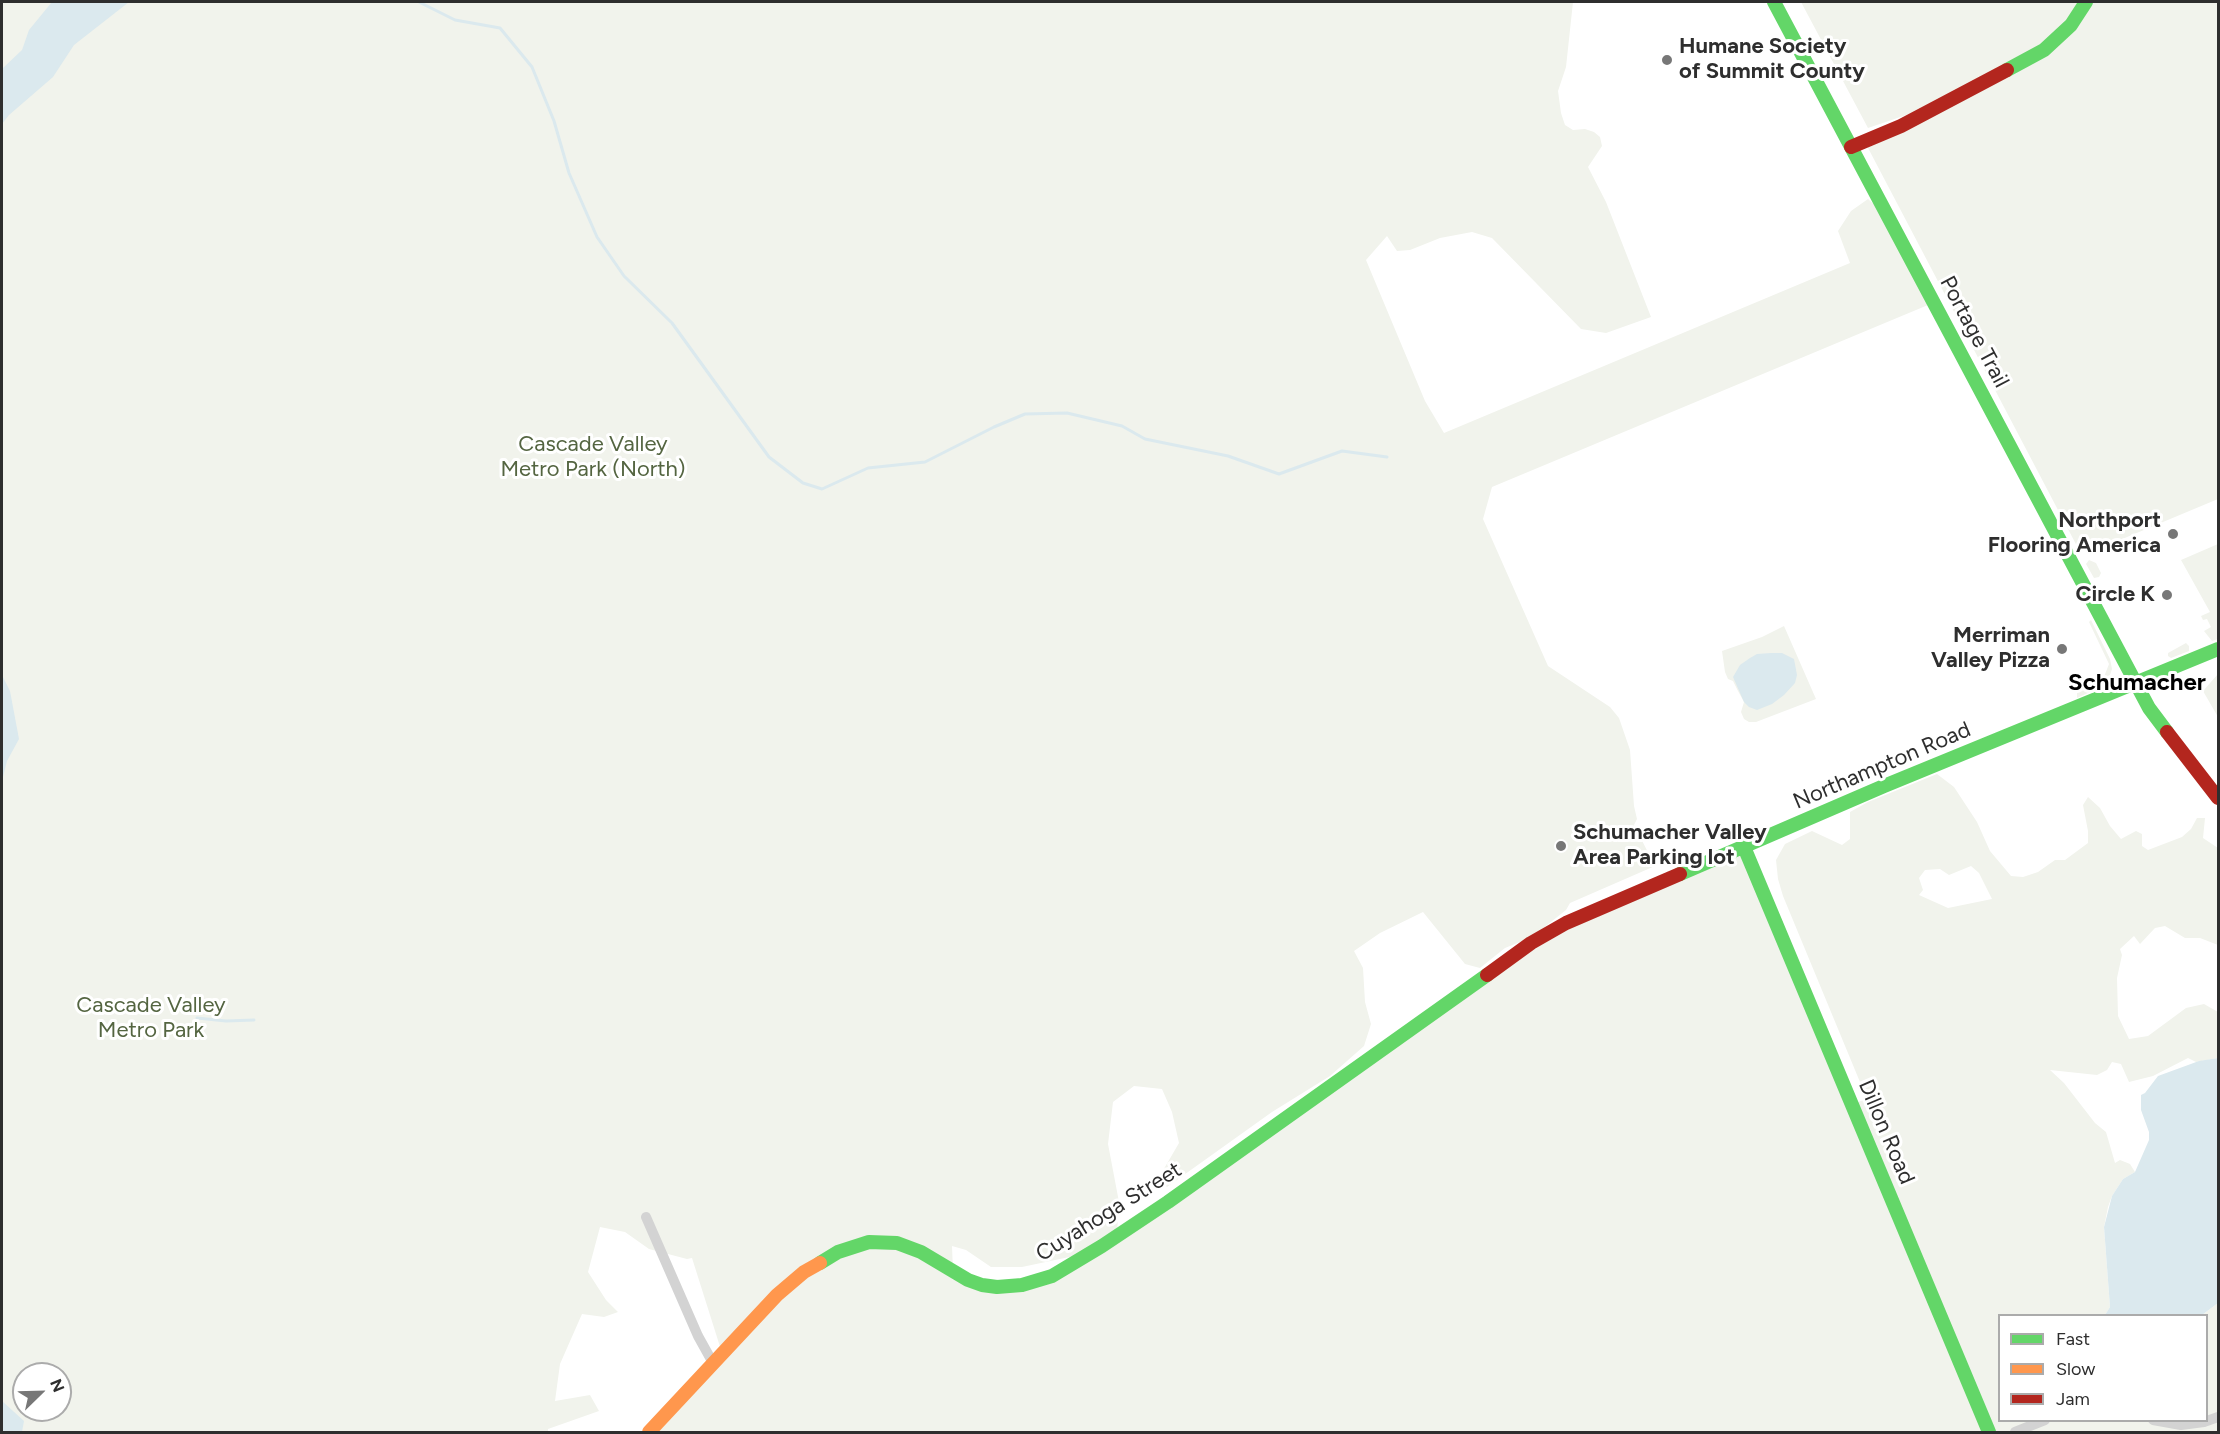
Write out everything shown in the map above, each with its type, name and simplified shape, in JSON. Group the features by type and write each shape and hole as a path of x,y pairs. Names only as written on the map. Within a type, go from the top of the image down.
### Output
{"street":[{"name":"Portage Trail","path":"1774,2 2149,708 2218,798"},
{"path":"1851,147 1901,126 2044,51 2071,25 2086,2"},
{"name":"Northampton Road","path":"1562,925 1884,786 2218,649"},
{"name":"Dillon Road","path":"1744,847 1989,1432"},
{"name":"Cuyahoga Street","path":"649,1432 768,1303 797,1277 823,1260 856,1245 883,1241 921,1252 968,1280 982,1285 1008,1287 1052,1276 1168,1202 1531,943 1562,925"},
{"path":"646,1217 693,1326 713,1363"},
{"path":"2015,1432 2040,1422"},
{"path":"2164,1422 2181,1425 2204,1422"}],"green space":[{"path":"2,2 1573,2 1566,67 1558,91 1561,113 1565,125 1573,130 1585,129 1600,137 1602,146 1588,167 1606,202 1651,317 1606,333 1581,329 1492,238 1472,232 1440,238 1410,250 1397,251 1387,236 1366,260 1425,401 1444,433 1850,263 1838,231 1851,211 1868,199 1877,207 1928,305 1492,487 1483,519 1548,666 1610,707 1619,718 1630,750 1637,819 1634,825 1655,866 1570,903 1566,910 1532,937 1505,948 1480,968 1465,964 1423,912 1380,933 1354,951 1363,968 1365,1002 1371,1024 1364,1046 1330,1076 1272,1112 1167,1187 1158,1179 1179,1143 1172,1112 1162,1089 1134,1086 1113,1102 1108,1144 1119,1202 1117,1233 1074,1256 1022,1267 991,1267 966,1250 952,1246 953,1271 982,1285 997,1287 1022,1285 1052,1276 1168,1202 1531,943 1581,916 1744,847 1852,1104 1867,1099 1783,896 1776,860 1785,844 1812,831 1842,845 1850,839 1850,812 1868,802 1937,774 1954,787 1977,822 1990,851 2011,876 2023,877 2038,872 2055,860 2065,860 2088,843 2083,805 2088,797 2100,808 2110,826 2121,839 2136,831 2142,834 2142,846 2148,850 2182,837 2191,829 2197,818 2205,818 2203,838 2218,848 2218,945 2200,938 2185,938 2165,926 2155,928 2140,944 2134,936 2120,949 2122,955 2117,978 2118,1016 2129,1039 2148,1036 2186,1008 2204,1004 2218,1012 2218,1058 2196,1062 2188,1058 2153,1076 2129,1082 2121,1064 2112,1062 2107,1070 2097,1075 2050,1070 2064,1083 2095,1123 2106,1132 2115,1163 2120,1160 2130,1164 2135,1172 2123,1179 2108,1207 2104,1227 2110,1307 2106,1314 1998,1314 1998,1422 2208,1422 2208,1314 2203,1314 2218,1303 2218,1432 649,1432 722,1353 692,1258 687,1259 649,1249 625,1232 600,1227 588,1272 606,1300 618,1312 604,1317 582,1314 560,1364 555,1401 590,1395 599,1411 548,1429 548,1432 2,1432","holes":["1971,866 1979,873 1992,899 1948,908 1919,895 1923,890 1919,878 1925,870 1940,869 1949,875"]},
{"path":"1801,2 2218,2 2218,499 2096,550 2079,550 1867,146 1921,110 1868,128"},
{"path":"2218,544 2218,639 2212,641 2204,631 2211,627 2207,619 2203,620 2201,616 2210,612 2181,560"},
{"path":"2089,560 2096,563 2101,573 2099,577 2094,578 2086,564"},
{"path":"2091,620 2110,659 2112,669 2099,688 2077,698 2077,693 2102,682 2109,664 2089,622"},
{"path":"1784,626 1816,699 1756,722 1749,722 1744,719 1741,712 1744,702 1733,681 1728,679 1725,672 1722,651 1762,637"},
{"path":"2186,643 2189,651 2171,658 2168,656 2168,653"},
{"path":"2218,674 2218,717 2203,691"}],"shaded area":[{"path":"52,2 129,2 74,45 53,77 9,115 2,124 2,69 22,50 29,30"},
{"path":"1782,653 1794,659 1797,675 1795,683 1772,704 1757,710 1749,707 1744,702 1733,677 1740,665 1757,654"},
{"path":"2,675 10,691 19,739 7,761 2,781"},
{"path":"2218,1058 2218,1303 2203,1314 2106,1314 2110,1307 2104,1227 2112,1196 2123,1179 2135,1172 2149,1140 2149,1132 2141,1110 2141,1095 2158,1076 2199,1061"},
{"path":"2,1401 12,1410 12,1422 24,1422 22,1432 2,1432"}],"waterway":[{"path":"419,2 455,20 500,28 532,67 554,121 569,173 597,237 624,276 672,323 769,457 803,483 822,489 868,468 925,462 1025,414 1067,413 1122,426 1145,439 1228,456 1279,474 1342,451 1387,457"},
{"path":"197,1018 226,1021 254,1020"}],"traffic: fast":[{"path":"1774,2 2149,708 2167,732"},
{"path":"2007,70 2044,50 2071,25 2086,2"},
{"path":"1680,874 1884,786 2218,649"},
{"path":"1744,847 1989,1432"},
{"path":"820,1263 838,1252 869,1242 897,1243 921,1252 968,1280 982,1285 997,1287 1022,1285 1052,1276 1168,1202 1487,975"}],"traffic: slow":[{"path":"649,1432 777,1295 804,1272 820,1263"}],"traffic: jam":[{"path":"1851,147 1901,126 2007,70"},
{"path":"2167,732 2218,798"},
{"path":"1487,975 1531,943 1566,923 1680,874"}],"place":[{"name":"Humane Society of Summit County","path":"1667,60"},
{"name":"Northport Flooring America","path":"2173,534"},
{"name":"Circle K","path":"2167,595"},
{"name":"Merriman Valley Pizza","path":"2062,649"},
{"name":"Schumacher Valley Area Parking lot","path":"1561,846"}],"district":[{"name":"Schumacher","path":"2137,683"}],"park label":[{"name":"Cascade Valley Metro Park (North)","path":"593,458"},
{"name":"Cascade Valley Metro Park","path":"151,1018"}]}
